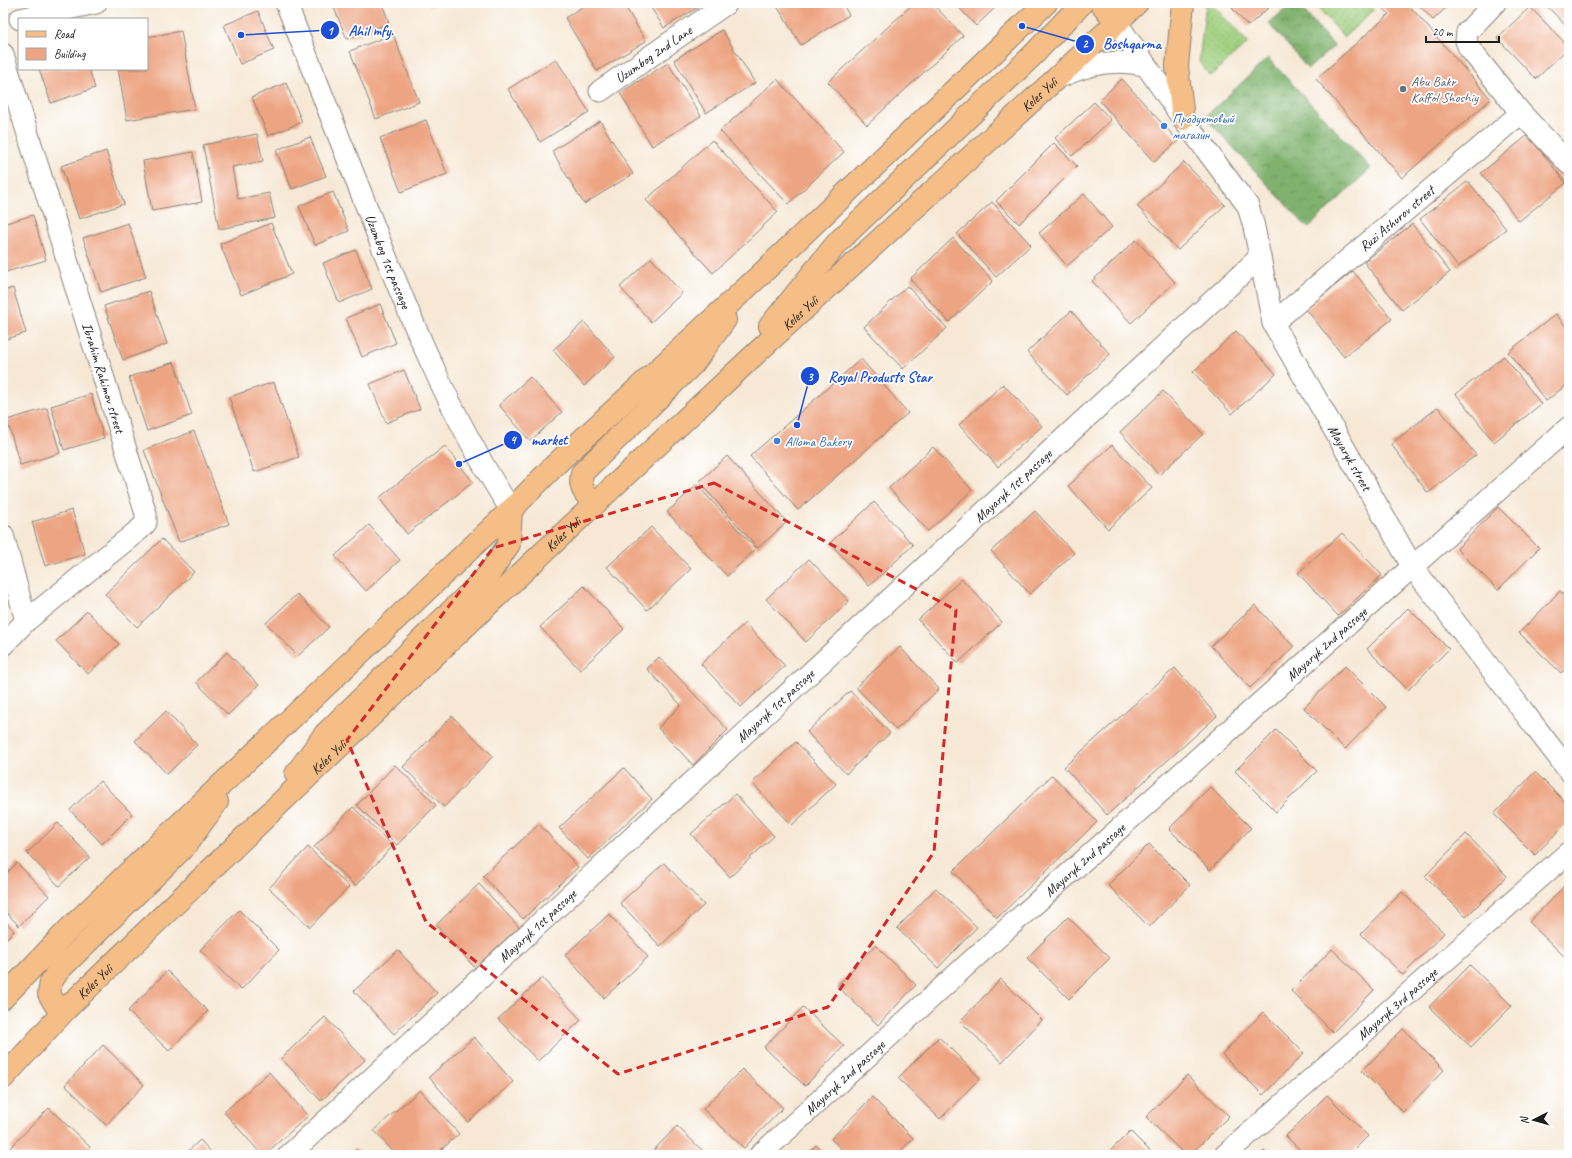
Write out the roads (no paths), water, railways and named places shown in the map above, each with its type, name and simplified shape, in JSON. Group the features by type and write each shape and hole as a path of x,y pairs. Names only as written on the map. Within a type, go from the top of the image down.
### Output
{"main road":[{"path":"3,998 67,930 511,510 556,464 757,278 1046,3"},
{"path":"722,384 838,242 1034,54 1082,3"},
{"path":"1101,3 1116,23 1126,3"},
{"name":"Keles Yuli","path":"3,1078 66,1009 261,821 595,504 722,384 1058,78 1137,3"},
{"path":"1183,3 1177,66 1183,119"},
{"path":"595,504 586,496 580,484 582,473 693,364 757,278"},
{"path":"261,821 325,734 489,574 509,544 511,510"},
{"path":"66,1009 55,1004 49,994 51,982 58,971 185,846 251,756"}],"street":[{"path":"25,18 96,3"},
{"name":"Uzumbog 1st passage","path":"286,3 401,296 448,399 497,488 511,510"},
{"name":"Uzumbog 2nd Lane","path":"600,91 727,3"},
{"path":"1495,3 1468,32 1466,41 1469,48 1521,113 1569,164"},
{"path":"3,23 18,19"},
{"path":"1116,23 1144,65"},
{"name":"Ibrahim Rahimov street","path":"3,54 146,514 146,523 140,530 26,621 3,645"},
{"path":"1058,78 1082,67 1107,62 1132,62 1144,65"},
{"name":"Mayaryk street","path":"1144,65 1248,206 1254,227 1273,324 1412,566 1569,771"},
{"name":"Ruzi Ashurov street","path":"1273,324 1521,113"},
{"name":"Mayaryk 1st passage","path":"289,1155 1260,257"},
{"path":"1412,566 1569,428"},
{"path":"3,535 26,621"},
{"name":"Mayaryk 2nd passage","path":"760,1155 971,961 1412,566"},
{"name":"Mayaryk 3rd passage","path":"1225,1155 1569,852"}],"place":[{"name":"Boshqarma","path":"1022,26"},
{"name":"Ahil mfy.","path":"241,35"},
{"name":"Abu Bakr Kaffol Shoshiy","path":"1403,89"},
{"name":"Продуктовый магазин","path":"1164,126"},
{"name":"Royal Produsts Star","path":"797,425"},
{"name":"Alloma Bakery","path":"777,441"},
{"name":"market","path":"459,464"}]}
